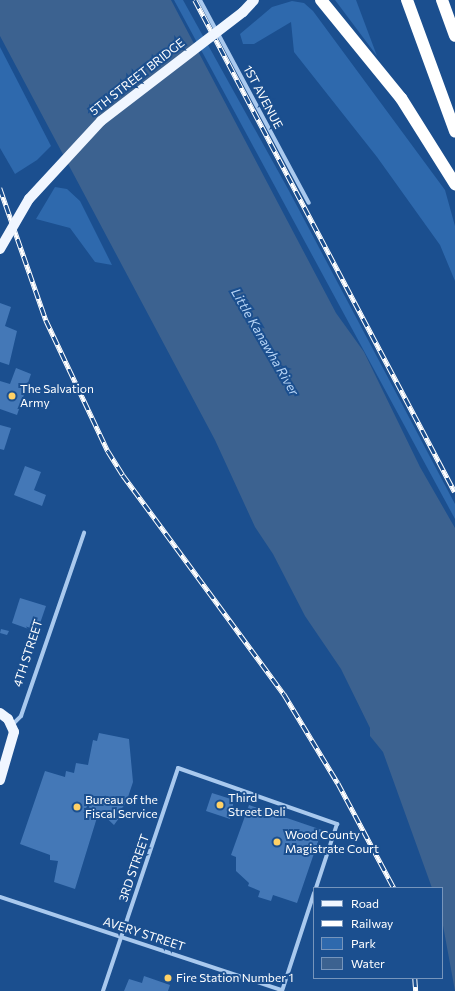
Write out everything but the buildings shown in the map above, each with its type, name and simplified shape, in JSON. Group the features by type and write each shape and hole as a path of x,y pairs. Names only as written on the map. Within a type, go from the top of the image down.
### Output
{"highway":[{"path":"321,0 401,98 455,184"},
{"path":"408,0 455,131"},
{"path":"442,0 455,36"}],"main road":[{"name":"5TH STREET BRIDGE","path":"0,249 29,199 101,120 243,12 254,0"},
{"path":"0,713 12,726 14,739 0,780"}],"street":[{"name":"1ST AVENUE","path":"200,0 309,203"},
{"name":"4TH STREET","path":"12,726 21,716 84,533"},
{"name":"3RD STREET","path":"103,991 178,768 337,824 316,887"},
{"path":"282,990 313,896"},
{"name":"AVERY STREET","path":"0,897 282,990"}],"green space":[{"path":"174,0 183,0 288,189 455,504 455,519"},
{"path":"335,0 356,0 377,56"},
{"path":"292,1 304,3 313,11 445,190 455,226 455,281 440,245 377,157 294,52 291,22 254,44 243,44 240,34 272,7"},
{"path":"0,47 51,146 37,160 15,174 0,148"},
{"path":"55,187 67,189 80,201 112,265 95,262 70,228 36,219"}],"water":[{"name":"Little Kanawha River","path":"0,0 171,0 336,313 364,352 420,467 455,528 455,991 443,925 443,887 432,887 383,752 370,736 370,728 341,669 305,616 273,554 255,527 215,440 0,36"}],"railway":[{"path":"195,0 455,492"},
{"path":"0,188 46,320 108,451 123,475 284,694 338,783 393,887"},
{"path":"415,979 416,991"}],"place":[{"name":"The Salvation Army","path":"12,396"},
{"name":"Third Street Deli","path":"220,805"},
{"name":"Bureau of the Fiscal Service","path":"77,807"},
{"name":"Wood County Magistrate Court","path":"277,842"},
{"name":"Fire Station Number 1","path":"168,978"}]}
